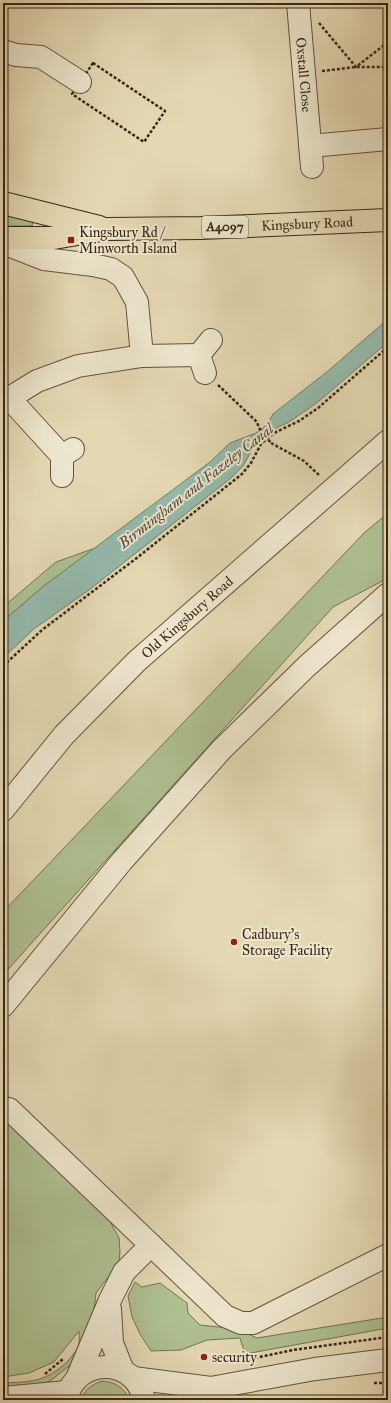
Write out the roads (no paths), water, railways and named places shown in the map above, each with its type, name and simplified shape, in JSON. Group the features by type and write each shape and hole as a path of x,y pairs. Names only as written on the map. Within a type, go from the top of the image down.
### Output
{"main road":[{"name":"Kingsbury Road","path":"3,203 107,229"},
{"name":"Kingsbury Road","path":"3,238 54,238 107,229 201,228 388,220"}],"street":[{"name":"Oxstall Close","path":"298,3 312,167"},
{"path":"3,51 16,55 41,57 80,82"},
{"path":"310,146 388,139"},
{"path":"3,243 44,259 93,264 111,269 124,277 137,302 142,356"},
{"path":"65,460 6,400 37,381 78,366 142,356 205,356"},
{"name":"Old Kingsbury Road","path":"3,810 64,735 137,661 388,442"},
{"path":"3,1006 122,861 222,749 307,666 388,594"},
{"path":"3,1108 9,1109 225,1316 241,1324 253,1323 388,1255"},
{"path":"70,1389 124,1272 151,1245"},
{"path":"110,1300 112,1343 128,1375 139,1386 144,1400"},
{"path":"189,1400 211,1388 315,1369 388,1360"},
{"path":"3,1398 70,1389 89,1370 100,1367 112,1367 128,1375 211,1388"}],"water":[{"name":"Birmingham and Fazeley Canal","path":"388,319 388,342 318,402 289,422 274,429 255,445 243,466 231,478 89,590 35,628 3,658 3,621 45,585 210,462 230,443 256,433 267,425 273,414 328,371"}],"place":[{"name":"Kingsbury Rd / Minworth Island","path":"71,240"},
{"name":"Cadbury's Storage Facility","path":"234,942"},
{"name":"security","path":"204,1357"}]}
